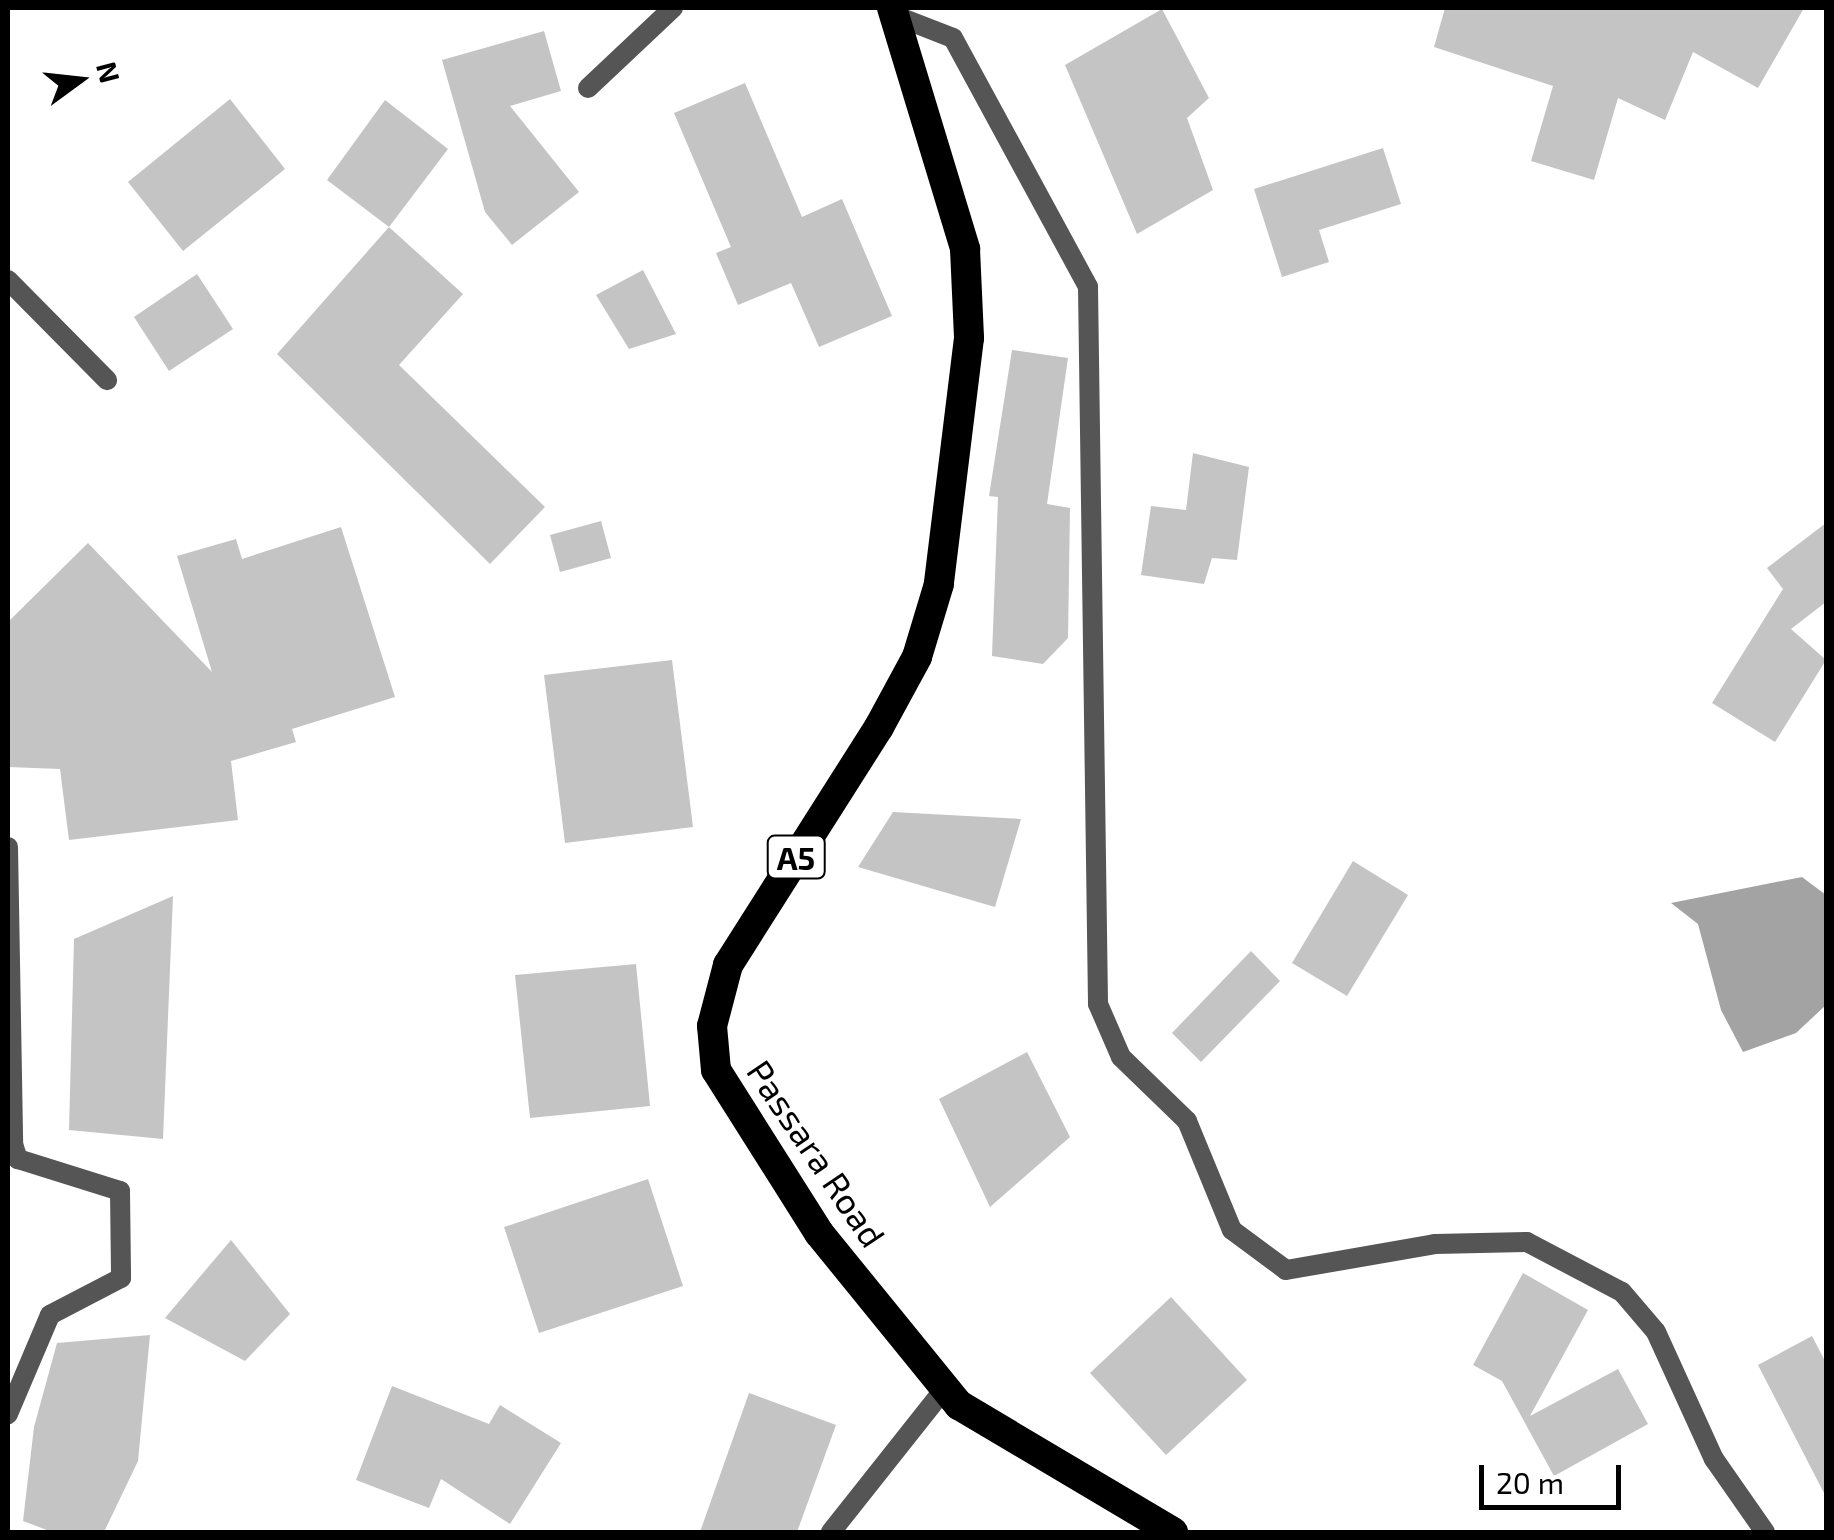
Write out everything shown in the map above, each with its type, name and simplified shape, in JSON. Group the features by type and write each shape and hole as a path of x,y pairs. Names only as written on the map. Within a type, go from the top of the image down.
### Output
{"highway":[{"name":"Passara Road","path":"893,11 965,249 969,338 940,584 888,710 728,965 712,1026 716,1070 819,1233 946,1388 982,1424 1174,1532"}],"street":[{"path":"588,88 673,8"},
{"path":"893,11 953,38 1088,287 1098,1004 1121,1056 1187,1121 1232,1230 1286,1270 1435,1244 1527,1242 1622,1292 1656,1332 1731,1490 1765,1532"},
{"path":"8,280 107,380"},
{"path":"8,847 12,1144 18,1159 120,1191 120,1278 50,1315 8,1414"},
{"path":"830,1532 946,1388"}],"shaded area":[{"path":"1802,877 1826,895 1826,1005 1796,1033 1743,1052 1721,1010 1698,924 1671,903"}],"building":[{"path":"1445,8 1804,8 1758,88 1693,52 1665,120 1618,98 1594,180 1531,161 1553,86 1434,47"},
{"path":"1162,9 1209,98 1187,118 1213,190 1137,234 1065,65"},
{"path":"544,31 561,91 510,106 579,192 512,245 485,212 442,60"},
{"path":"745,83 802,217 842,199 892,316 819,347 791,283 738,305 716,253 731,247 674,113"},
{"path":"230,99 285,169 183,251 128,182"},
{"path":"385,100 448,149 389,227 327,180"},
{"path":"1383,148 1401,204 1319,230 1329,262 1282,277 1254,189"},
{"path":"389,227 463,294 399,365 545,507 490,564 277,354"},
{"path":"643,270 676,334 629,349 596,295"},
{"path":"197,274 233,329 169,371 134,317"},
{"path":"1012,350 1068,358 1047,504 1070,508 1068,638 1043,664 992,656 998,497 989,496"},
{"path":"1193,453 1249,467 1237,560 1212,558 1204,584 1141,575 1151,506 1186,510"},
{"path":"601,521 611,558 560,572 550,535"},
{"path":"1826,523 1826,602 1791,629 1826,660 1775,742 1712,703 1783,589 1767,568"},
{"path":"341,527 395,697 292,729 296,742 231,761 238,820 69,840 60,769 8,767 8,622 88,543 212,672 177,556 236,539 242,559"},
{"path":"672,660 693,827 565,843 544,675"},
{"path":"893,812 1021,819 995,907 858,867"},
{"path":"1353,861 1408,895 1347,996 1292,963"},
{"path":"173,896 163,1139 69,1130 74,939"},
{"path":"1251,951 1280,981 1201,1062 1172,1033"},
{"path":"636,964 650,1106 530,1118 515,975"},
{"path":"1027,1052 1070,1137 990,1207 939,1099"},
{"path":"648,1179 683,1286 539,1333 504,1227"},
{"path":"231,1240 290,1314 245,1361 165,1318"},
{"path":"1523,1273 1588,1310 1530,1416 1618,1369 1648,1424 1554,1476 1502,1381 1473,1365"},
{"path":"1171,1297 1247,1380 1166,1455 1090,1373"},
{"path":"150,1335 138,1461 104,1532 52,1532 23,1521 34,1427 57,1343"},
{"path":"1812,1336 1826,1363 1826,1497 1758,1365"},
{"path":"392,1386 489,1424 500,1405 561,1443 510,1524 441,1479 429,1508 356,1480"},
{"path":"749,1393 836,1425 797,1532 700,1532"}]}
